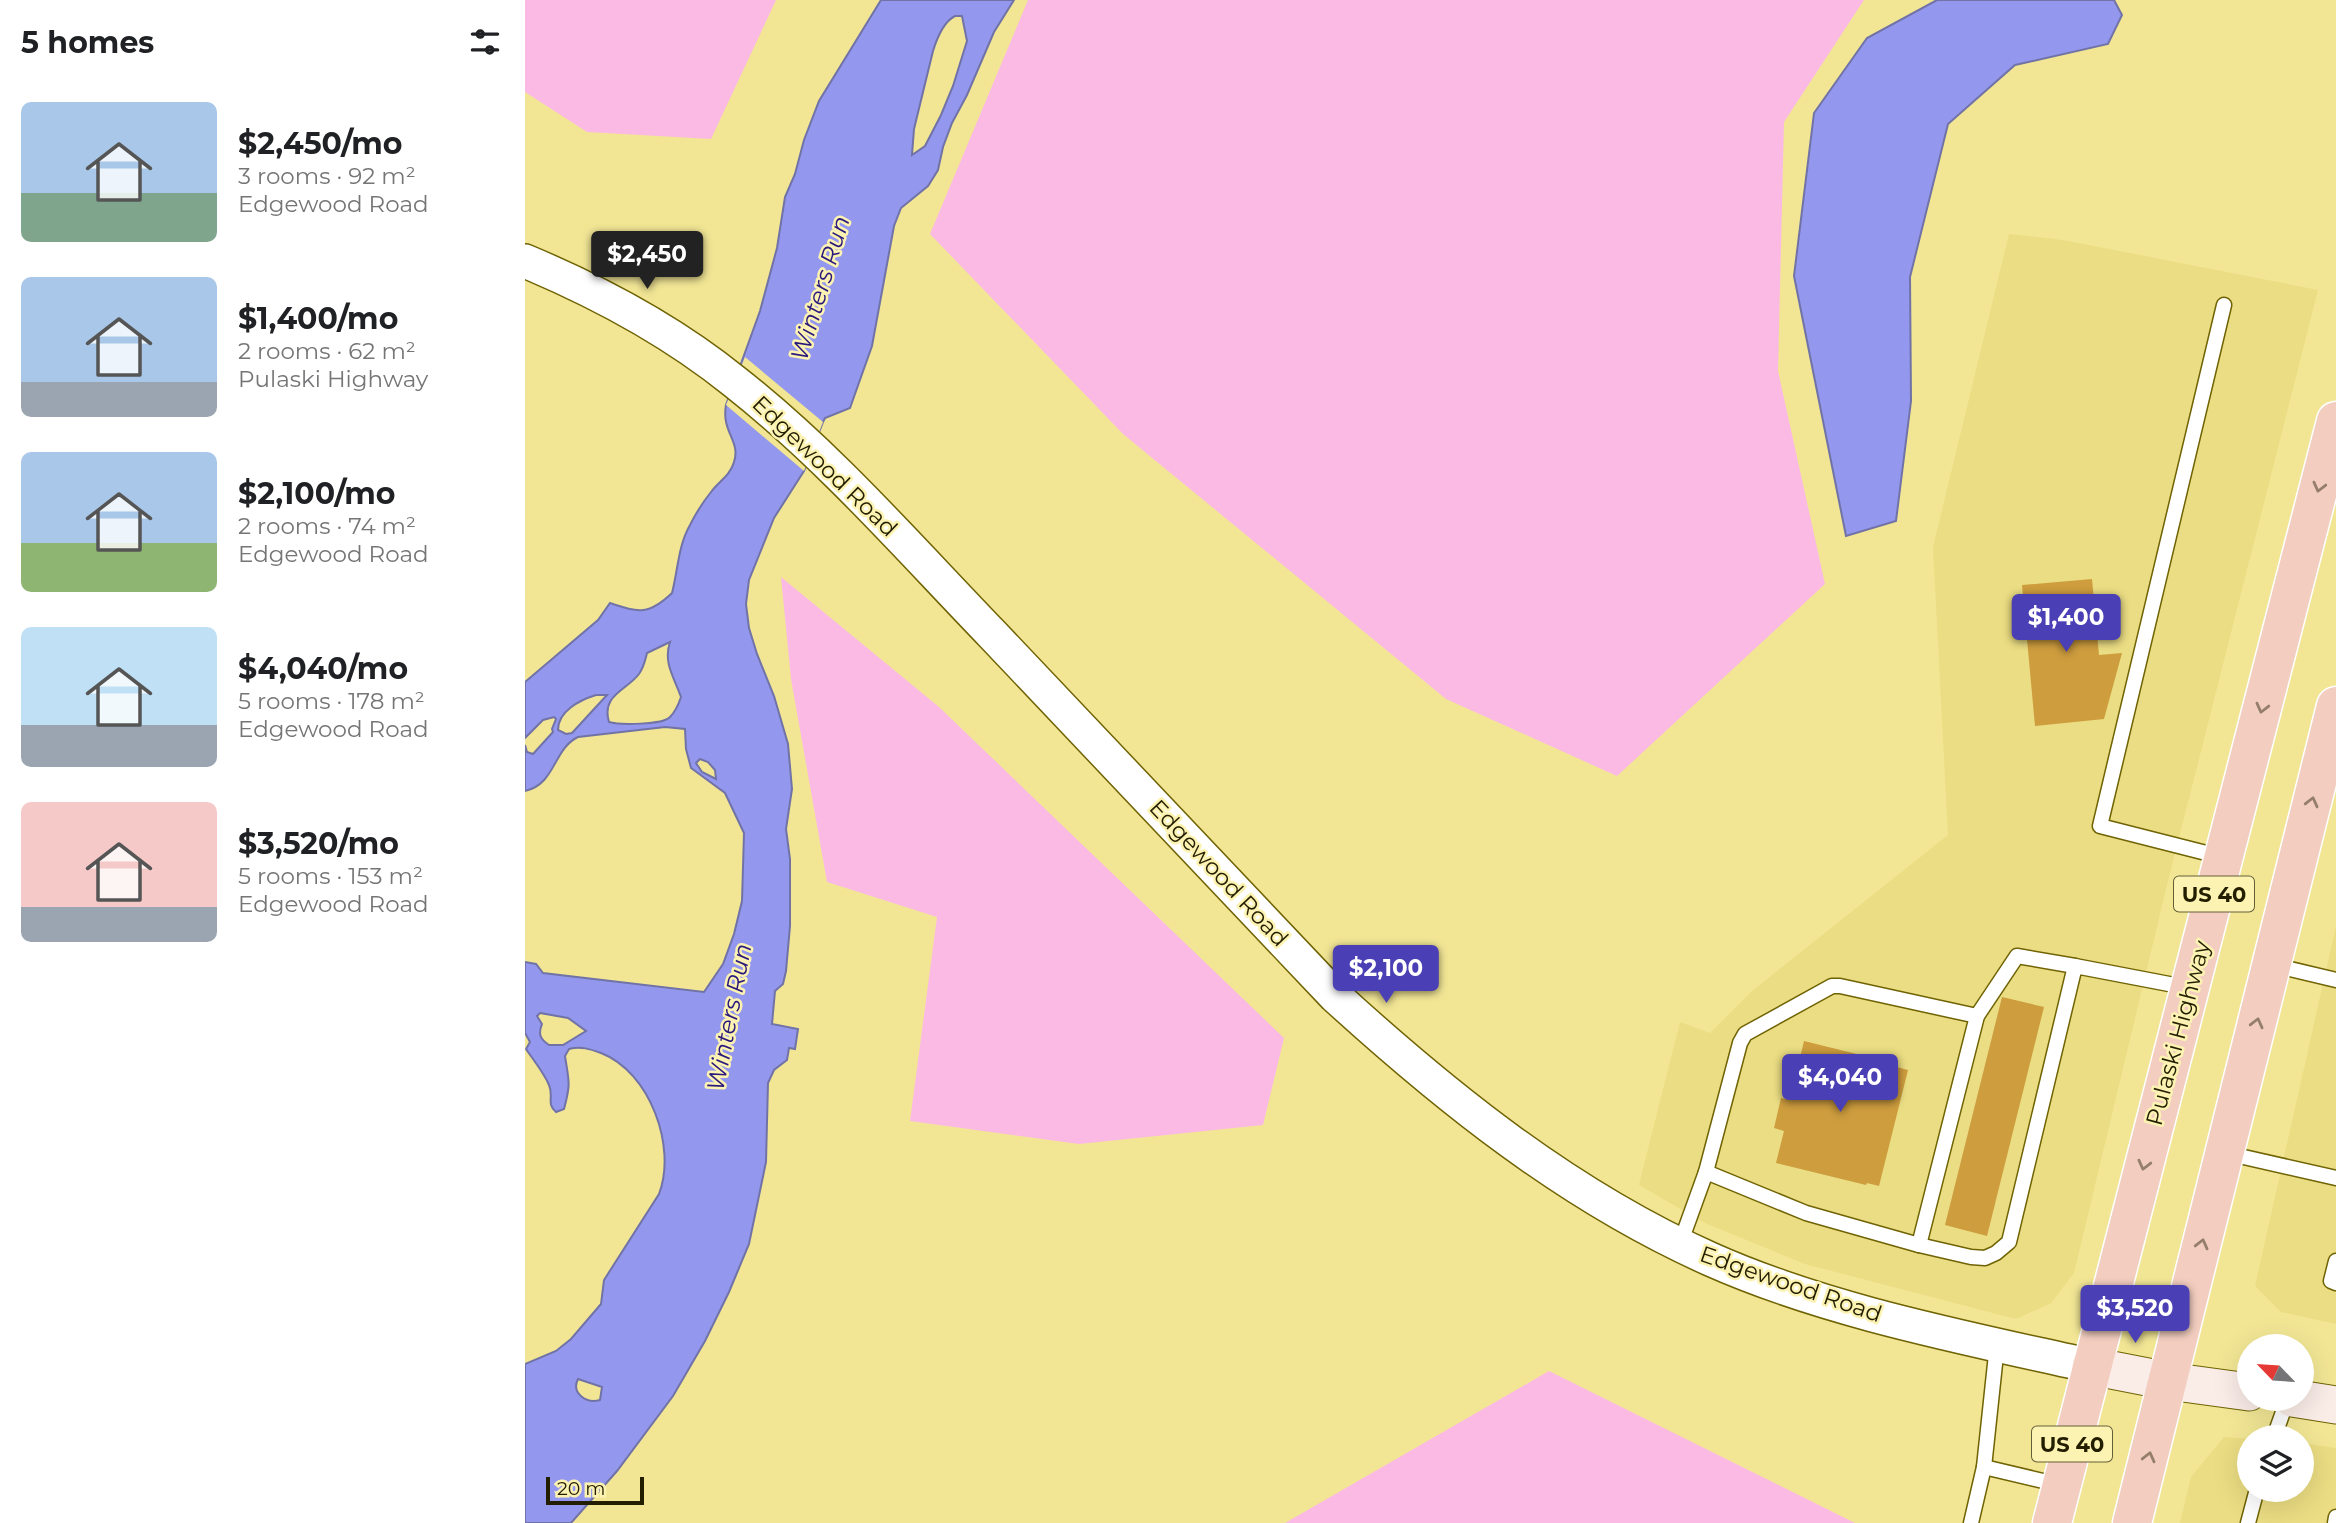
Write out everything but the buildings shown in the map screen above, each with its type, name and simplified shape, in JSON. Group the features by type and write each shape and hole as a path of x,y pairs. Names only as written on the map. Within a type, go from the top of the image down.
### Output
{"highway":[{"name":"Pulaski Highway","path":"2052,1523 2336,421"},
{"name":"US 40","path":"2132,1523 2336,706"}],"main road":[{"name":"Edgewood Road","path":"2091,1366 2168,1381 2237,1390"},
{"path":"2314,1402 2336,1405"}],"street":[{"name":"Edgewood Road","path":"525,261 593,292 667,334 735,382 813,449 1353,1013 1476,1117 1535,1160 1612,1209 1710,1259 1798,1291 1878,1315 2091,1366"}],"lane":[{"path":"2223,857 2101,826 2224,305"},
{"path":"1919,1245 1977,1016 2017,956 2192,988"},
{"path":"2272,965 2336,980"},
{"path":"1706,1172 1806,1213 1919,1245 1971,1257 1985,1258 1996,1253 2009,1242 2075,966"},
{"path":"1680,1244 1706,1172 1740,1043 1745,1034 1832,986 1977,1016"},
{"path":"2225,1153 2336,1178"},
{"path":"2336,1261 2331,1282 2336,1283"},
{"path":"1971,1523 1984,1466 1997,1345"},
{"path":"1984,1466 2061,1486"},
{"path":"2248,1523 2254,1502"},
{"path":"2335,1523 2336,1517"}],"shaded area":[{"path":"525,0 776,0 711,139 587,132 525,92"},
{"path":"1028,0 1864,0 1784,122 1778,371 1825,584 1617,776 1446,699 1123,434 930,234"},
{"path":"2009,234 2063,240 2318,290 2166,889 2074,1273 2051,1303 2016,1319 1805,1264 1705,1223 1639,1185 1680,1022 1710,1033 1752,991 1948,835 1933,547"},
{"path":"781,577 939,707 1284,1038 1263,1125 1079,1144 910,1121 937,917 827,882 791,679"},
{"path":"2336,926 2336,1324 2281,1312 2255,1286"},
{"path":"1549,1371 1855,1523 1285,1523"},
{"path":"2224,1437 2237,1438 2237,1502 2314,1502 2314,1445 2336,1448 2336,1523 2180,1523 2191,1477"}],"water":[{"name":"Winters Run","path":"881,0 1014,0 994,32 952,123 938,170 928,186 901,208 894,226 872,346 850,408 825,418 804,471 774,518 749,580 746,604 749,628 788,744 792,789 786,829 790,859 790,926 786,971 783,984 775,991 772,1024 798,1029 795,1049 789,1048 787,1060 774,1070 768,1083 766,1162 749,1244 705,1341 673,1396 617,1471 571,1523 525,1523 525,1364 556,1351 571,1339 601,1304 604,1280 659,1194 664,1175 664,1155 655,1113 646,1094 633,1076 601,1053 585,1048 569,1049 565,1056 569,1082 564,1109 556,1112 553,1109 549,1085 526,1049 530,1042 525,1033 525,962 536,964 543,973 704,992 723,964 734,934 742,901 744,833 725,793 691,768 685,729 665,727 578,737 570,742 543,781 525,791 525,745 527,752 533,754 553,732 556,719 554,717 543,720 525,738 525,682 598,620 610,603 643,610 657,605 672,593 686,533 702,504 727,475 734,462 735,448 726,422 726,405 760,311 777,248 785,197 819,101","holes":["955,16 962,16 967,41 941,115 925,146 912,155 914,129 933,51 947,22","670,642 669,663 681,697 675,710 670,717 659,722 609,722 607,713 612,699 634,680 647,653","596,695 607,695 572,733 566,734 558,730 566,712","700,759 708,762 715,770 716,779 702,772 696,763","540,1013 568,1018 586,1031 563,1045 549,1045 541,1036 542,1024 537,1016","578,1379 602,1387 600,1400 585,1399 577,1389"]},
{"path":"1937,0 2114,0 2122,15 2108,44 2015,65 1948,124 1910,277 1911,401 1896,521 1846,536 1794,276 1814,113 1867,38"}],"pier":[{"path":"745,357 823,422 804,471 726,405"}]}
